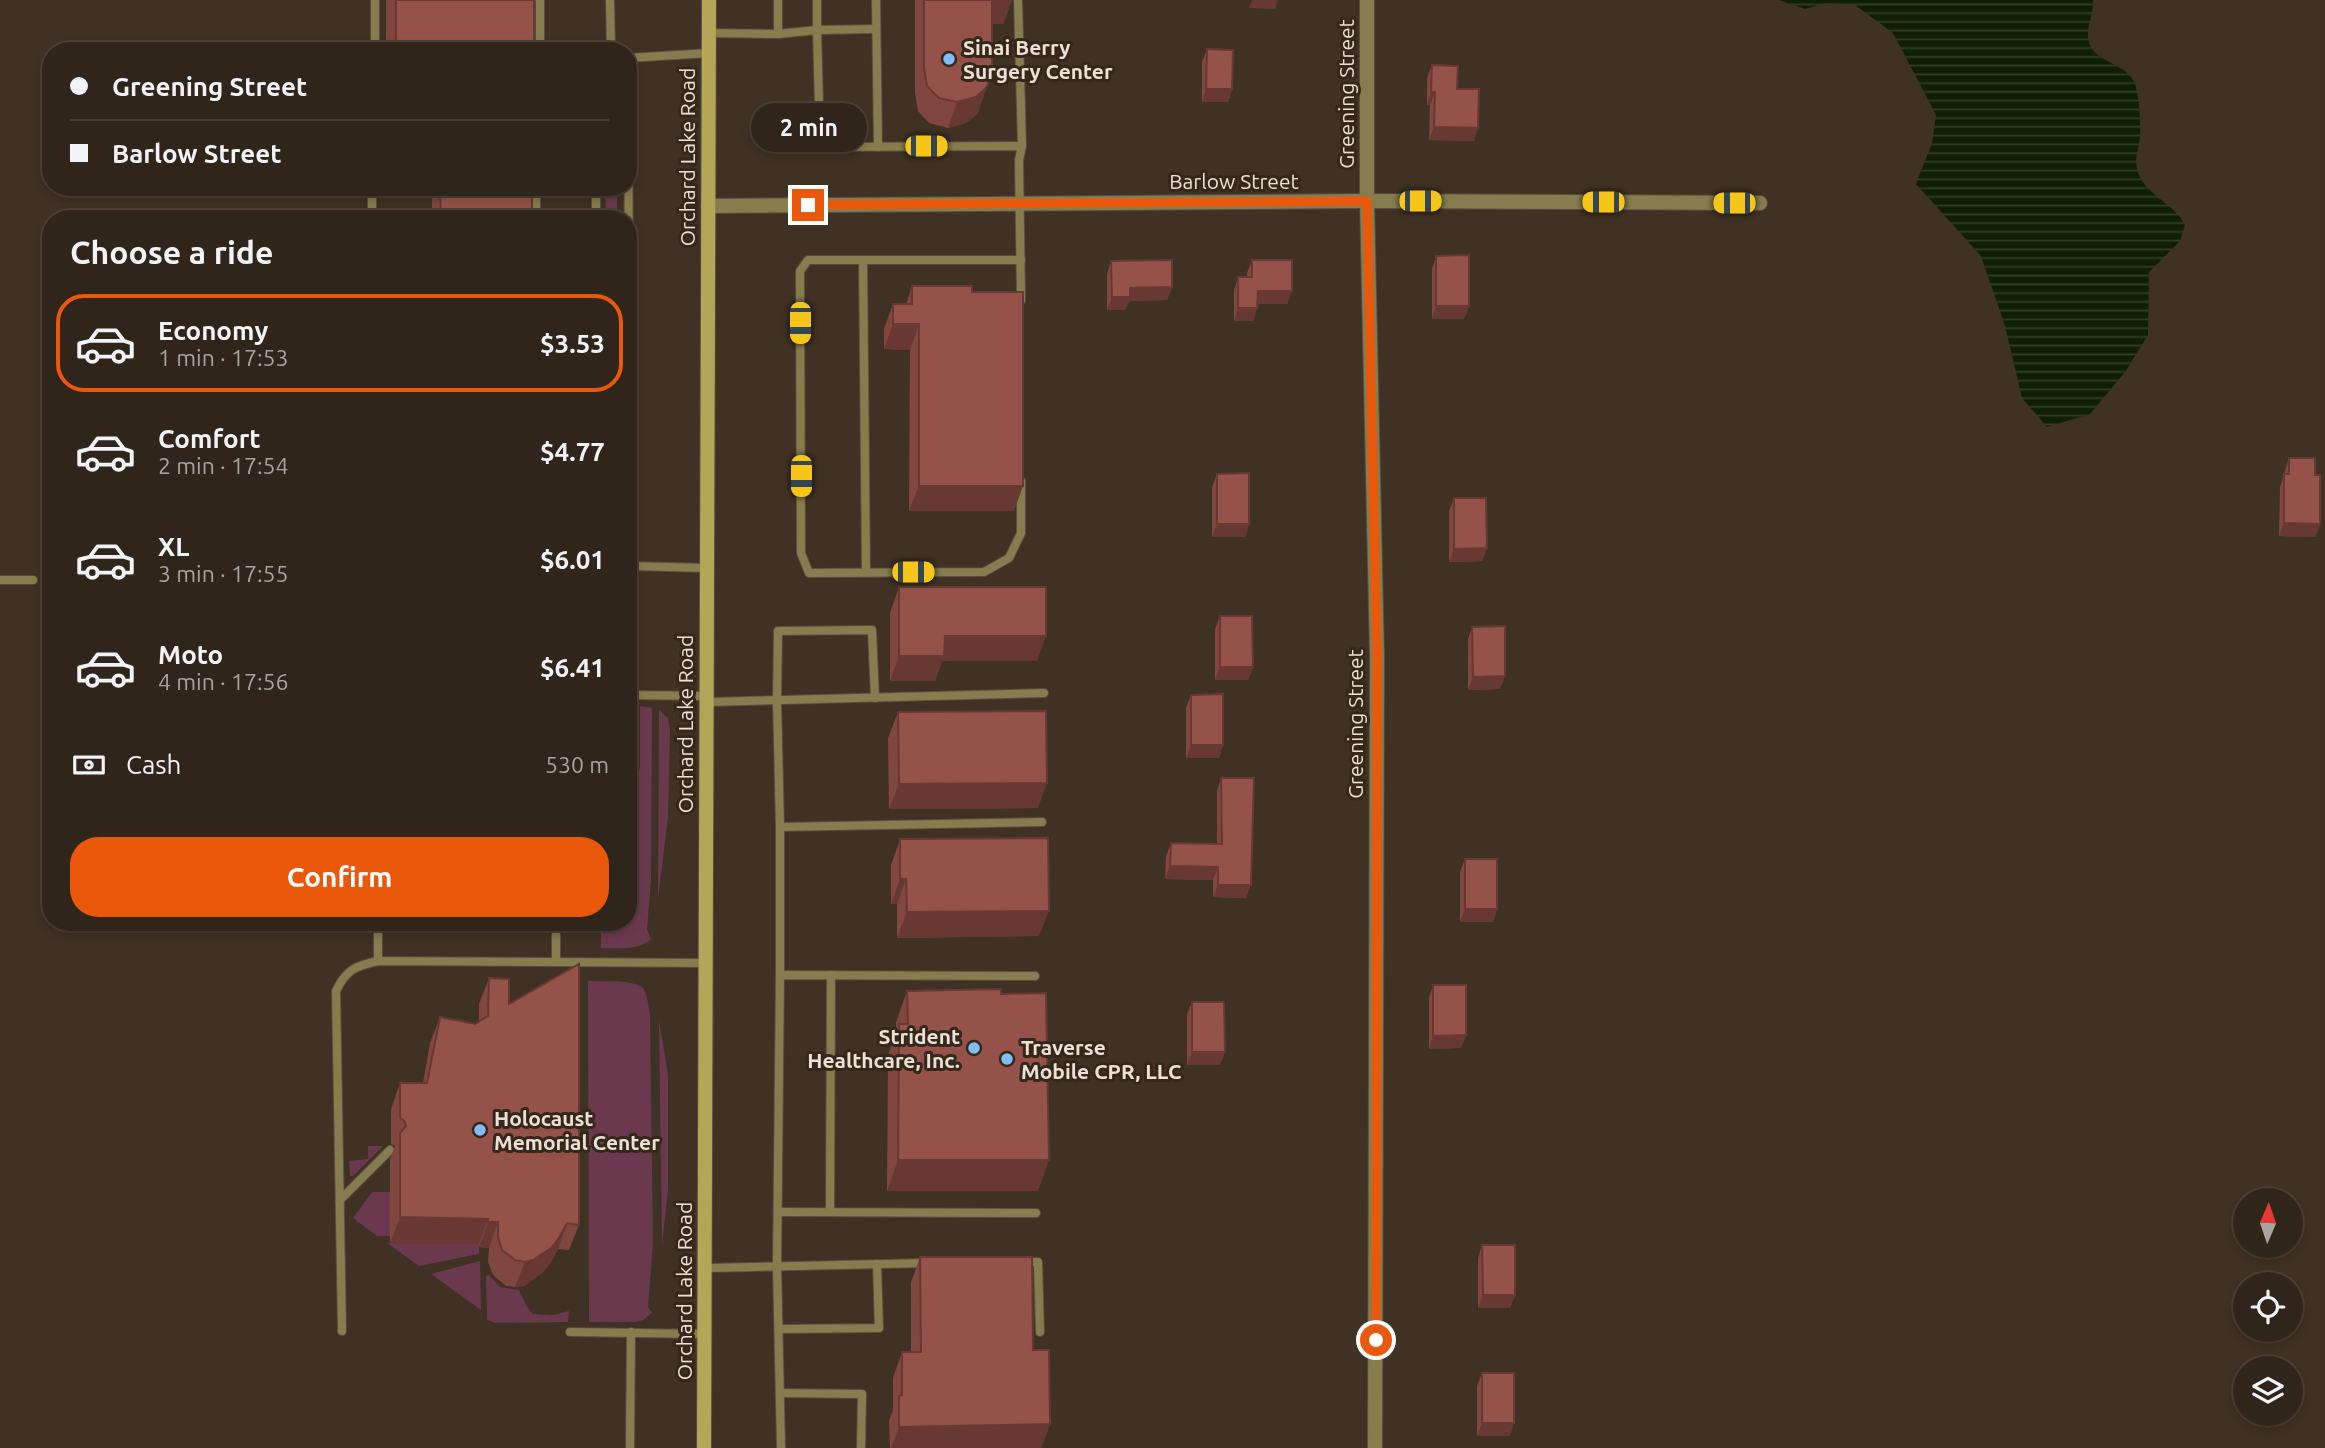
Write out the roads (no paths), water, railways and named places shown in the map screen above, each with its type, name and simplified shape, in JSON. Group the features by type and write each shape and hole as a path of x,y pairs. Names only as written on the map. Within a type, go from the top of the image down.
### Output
{"main road":[{"name":"Orchard Lake Road","path":"704,1448 709,0"}],"street":[{"name":"Greening Street","path":"1367,0 1367,201 1377,656 1375,1448"},
{"name":"Barlow Street","path":"708,206 1367,201 1760,203"}],"lane":[{"path":"375,0 375,42"},
{"path":"540,0 540,42"},
{"path":"610,0 611,42"},
{"path":"778,0 778,34"},
{"path":"817,0 820,142 830,147 1022,146"},
{"path":"876,0 878,147"},
{"path":"1018,0 1022,146 1019,160 1021,315"},
{"path":"709,33 778,34 875,29"},
{"path":"637,57 709,53"},
{"path":"863,260 866,572"},
{"path":"1021,260 808,261 800,271 801,553 809,573 984,572 1009,558 1021,533 1021,464"},
{"path":"637,566 707,568"},
{"path":"0,580 33,580"},
{"path":"781,1448 777,1266 780,975 778,631 872,630 875,698"},
{"path":"637,695 777,700 1044,693"},
{"path":"780,827 1042,822"},
{"path":"378,931 378,961"},
{"path":"556,935 556,962"},
{"path":"342,1331 336,991 343,975 360,965 378,961 706,963"},
{"path":"780,975 1035,976"},
{"path":"830,1212 831,975"},
{"path":"340,1200 390,1150"},
{"path":"778,1212 1035,1213"},
{"path":"1012,1262 1038,1262 1040,1332"},
{"path":"705,1268 931,1263"},
{"path":"779,1329 879,1328 877,1264"},
{"path":"570,1332 704,1334"},
{"path":"629,1448 631,1332"},
{"path":"780,1392 862,1394 861,1448"}],"place":[{"name":"Sinai Berry Surgery Center","path":"949,59"},
{"name":"Strident Healthcare, Inc.","path":"974,1048"},
{"name":"Traverse Mobile CPR, LLC","path":"1007,1059"},
{"name":"Holocaust Memorial Center","path":"480,1130"}]}
